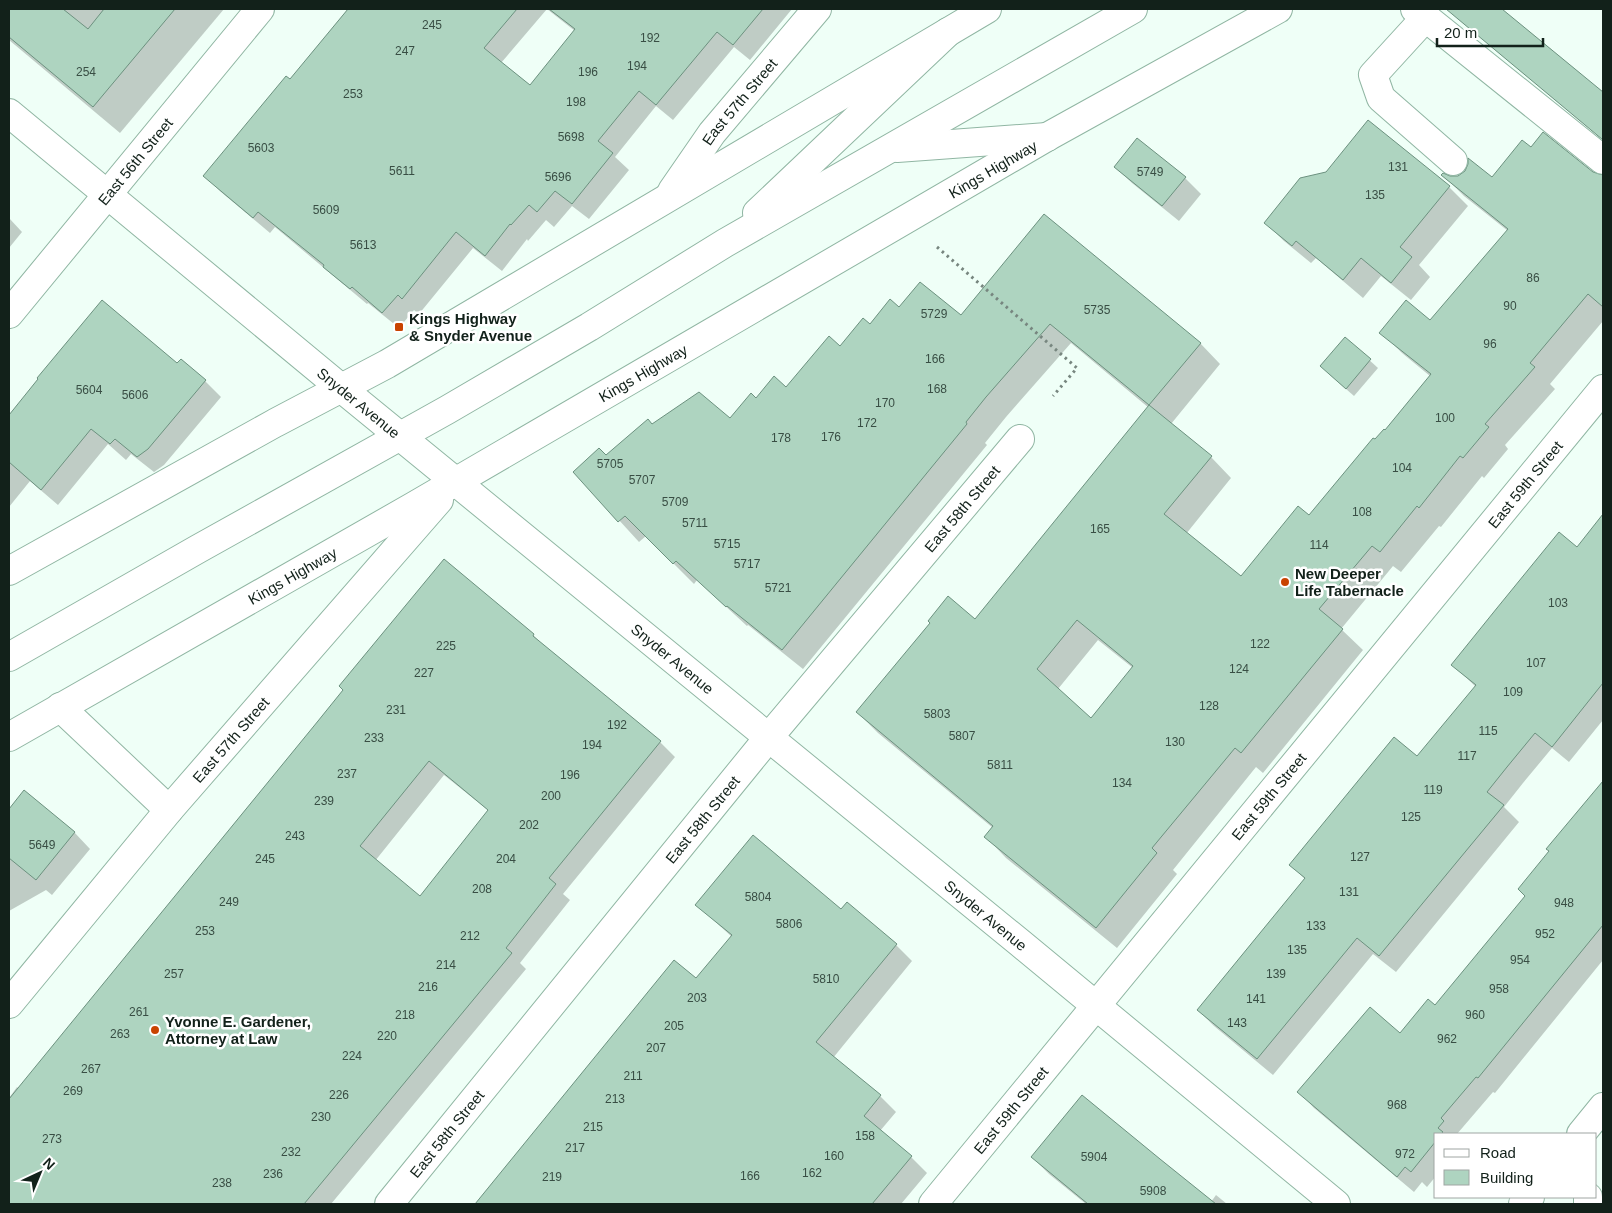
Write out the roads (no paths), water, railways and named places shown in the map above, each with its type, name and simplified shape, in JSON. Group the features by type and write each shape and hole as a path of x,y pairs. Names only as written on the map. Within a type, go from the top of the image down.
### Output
{"street":[{"name":"East 56th Street","path":"9,314 260,9"},
{"name":"East 57th Street","path":"668,198 712,133 817,9"},
{"path":"9,571 275,423 387,364 987,9"},
{"path":"9,657 399,435 447,410 589,327 726,243 1133,9"},
{"name":"Kings Highway","path":"9,737 414,506 1047,138 1278,9"},
{"path":"1453,161 1381,98 1373,75 1420,13 1603,160"},
{"path":"726,243 948,32"},
{"name":"Snyder Avenue","path":"9,113 341,388 1096,1005 1336,1204"},
{"path":"891,148 1047,138"},
{"name":"East 59th Street","path":"933,1204 1603,389"},
{"name":"East 58th Street","path":"389,1204 769,737 1020,439"},
{"name":"East 57th Street","path":"9,1004 169,810 457,481"},
{"path":"60,707 169,810"}],"place":[{"name":"Kings Highway & Snyder Avenue","path":"399,327"},
{"name":"New Deeper Life Tabernacle","path":"1285,582"},
{"name":"Yvonne E. Gardener, Attorney at Law","path":"155,1030"}]}
